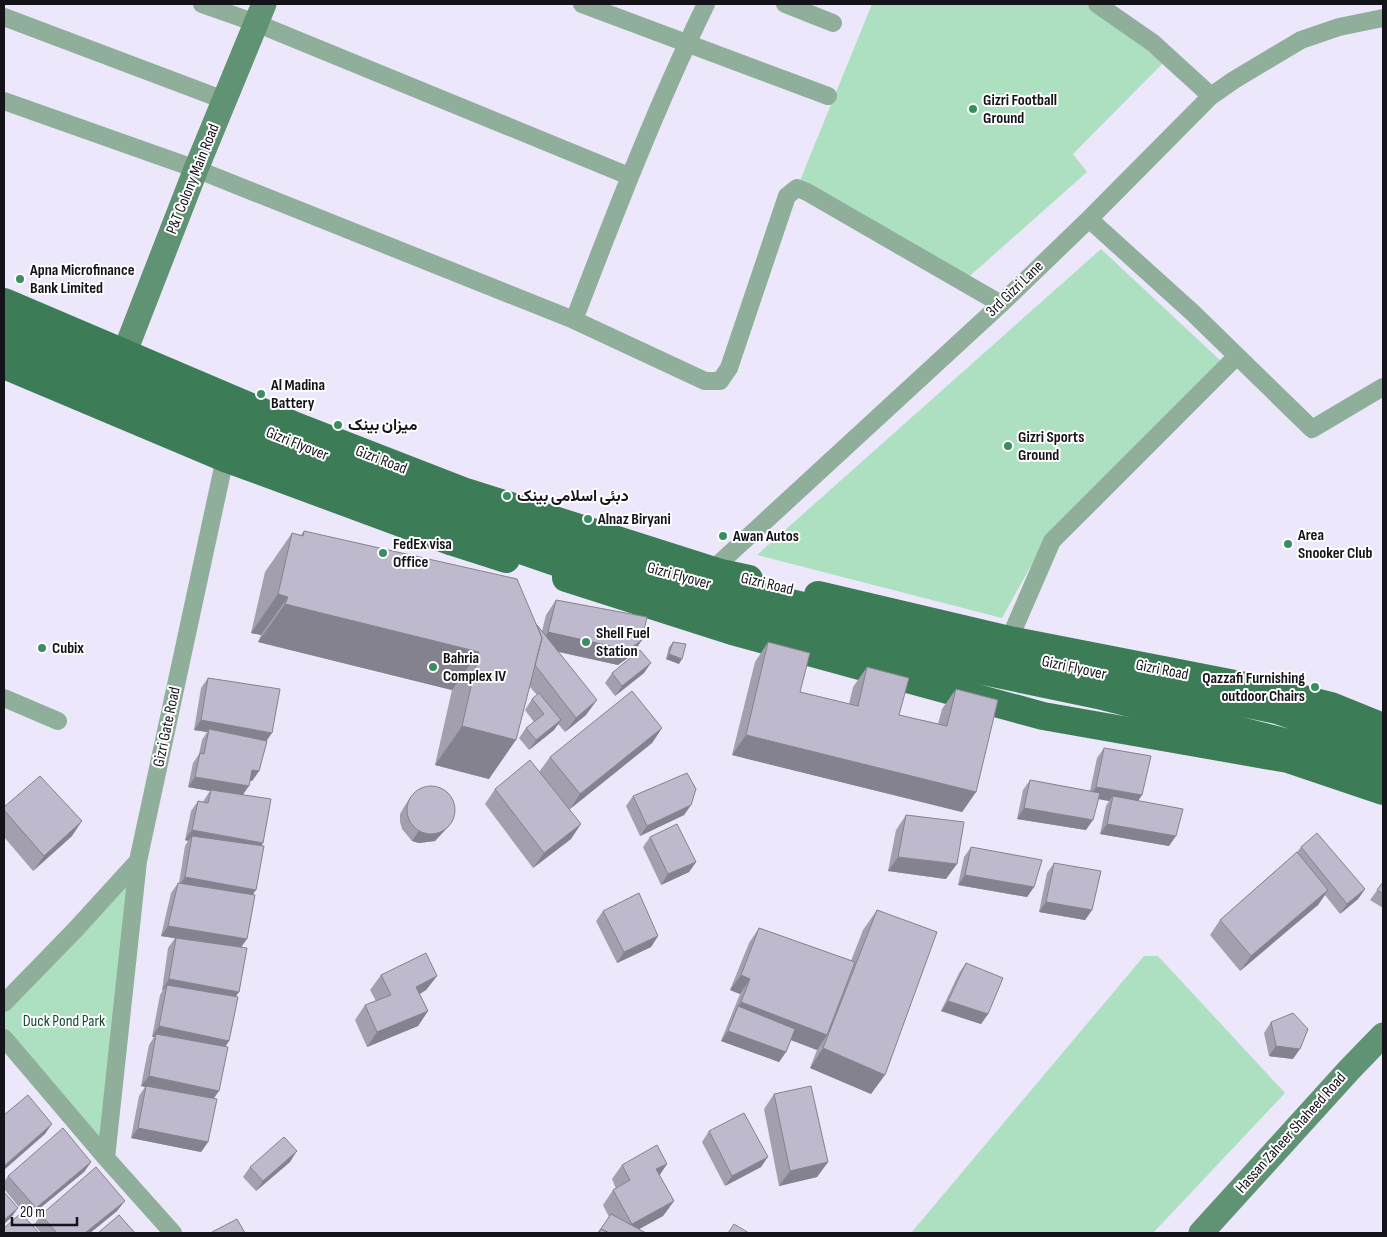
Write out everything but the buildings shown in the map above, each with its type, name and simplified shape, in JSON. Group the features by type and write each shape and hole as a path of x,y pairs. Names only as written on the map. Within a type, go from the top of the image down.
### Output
{"main road":[{"name":"Gizri Road","path":"4,302 293,426 463,491 712,570 1009,640 1276,692 1331,706 1383,727"},
{"name":"Gizri Flyover","path":"4,317 274,434 391,482 540,538 707,583 969,646 1277,710 1383,746"},
{"name":"Gizri Flyover","path":"4,344 409,512 573,568 733,608 845,642 1098,695 1383,768"},
{"path":"4,365 224,458 453,542 732,631 1043,716 1288,759 1383,791"}],"street":[{"path":"202,4 260,13 629,176"},
{"path":"582,4 828,96"},
{"path":"574,320 629,176 706,4"},
{"path":"785,4 833,23"},
{"path":"1096,4 1153,43 1211,96"},
{"path":"1378,4 1383,12"},
{"name":"P&T Colony Main Road","path":"124,354 196,169 260,13"},
{"path":"4,17 224,100"},
{"name":"3rd Gizri Lane","path":"686,616 712,570 1001,304 1089,219 1211,96 1301,40 1339,28 1383,18"},
{"path":"4,101 196,169 574,320 705,381 720,380 729,368 787,196 797,188 1001,304"},
{"path":"1089,219 1192,313 1312,430 1383,387"},
{"path":"1009,640 1052,541 1237,356"},
{"name":"Gizri Gate Road","path":"106,1158 138,861 224,458 247,406"},
{"path":"4,698 58,721"},
{"path":"4,1003 138,861"},
{"name":"Hassan Zaheer Shaheed Road","path":"1201,1233 1383,1035"},
{"path":"4,1038 106,1158 173,1233"}],"green space":[{"name":"Gizri Football Ground","path":"872,4 1097,4 1171,60 1162,64 1073,154 1087,172 963,282 797,188"},
{"name":"Gizri Sports Ground","path":"1101,249 1222,362 1051,530 1002,618 757,555"},
{"name":"Duck Pond Park","path":"138,861 106,1158 4,1038 4,1003"},
{"path":"1144,956 1158,956 1285,1093 1153,1233 911,1233"}],"place":[{"name":"Gizri Football Ground","path":"973,109"},
{"name":"Apna Microfinance Bank Limited","path":"20,279"},
{"name":"Al Madina Battery","path":"261,394"},
{"name":"میزان بینک","path":"338,425"},
{"name":"Gizri Sports Ground","path":"1008,446"},
{"name":"دبئی اسلامی بینک","path":"507,496"},
{"name":"Alnaz Biryani","path":"588,519"},
{"name":"Awan Autos","path":"723,536"},
{"name":"Area Snooker Club","path":"1288,544"},
{"name":"FedEx visa Office","path":"383,553"},
{"name":"Shell Fuel Station","path":"586,642"},
{"name":"Cubix","path":"42,648"},
{"name":"Bahria Complex IV","path":"433,667"},
{"name":"Qazzafi Furnishing outdoor Chairs","path":"1315,687"}]}
